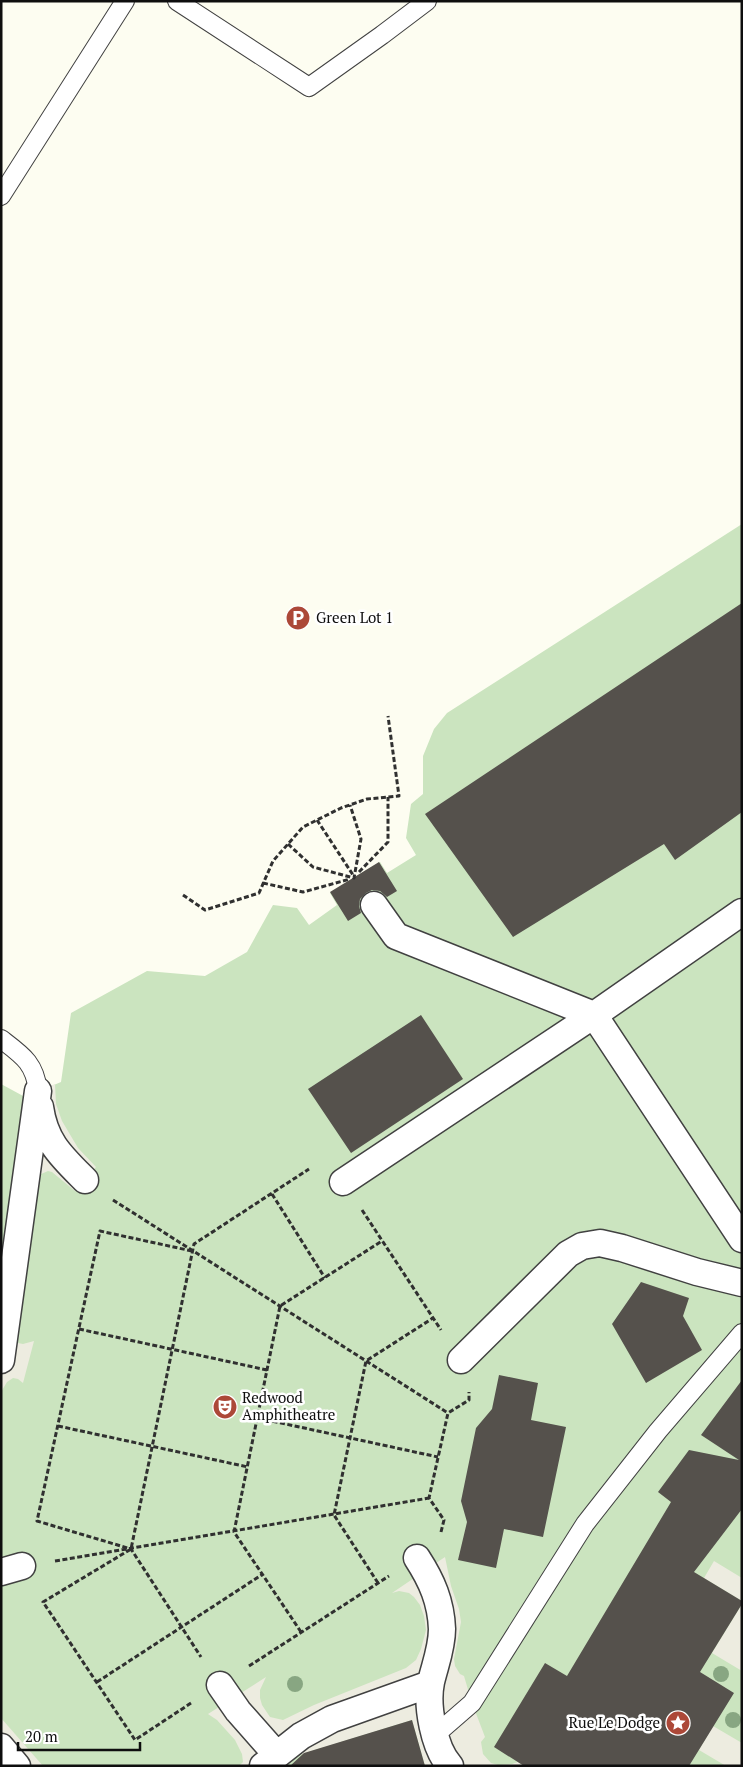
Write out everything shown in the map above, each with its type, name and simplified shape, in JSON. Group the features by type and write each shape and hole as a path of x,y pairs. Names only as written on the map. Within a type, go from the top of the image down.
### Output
{"street":[{"path":"374,905 396,936 594,1015 742,1238"},
{"path":"343,1182 594,1015 742,912"},
{"path":"38,1091 45,1132 63,1159 85,1180"},
{"path":"1,1360 38,1091"},
{"path":"461,1360 568,1254 582,1246 600,1243 622,1248 697,1272 742,1283"},
{"path":"417,1558 432,1582 440,1610 442,1631 439,1653 430,1684 430,1708 434,1736 446,1762 450,1766"},
{"path":"220,1685 270,1760 301,1736 332,1719 430,1684"},
{"path":"1,1747 17,1766"}],"lane":[{"path":"1,196 125,1"},
{"path":"177,1 309,87 427,1"},
{"path":"1,1039 26,1058 36,1078 38,1091"},
{"path":"434,1736 472,1703 586,1524 658,1431 742,1333"}],"path":[{"path":"183,895 205,910 259,893 273,861 303,827 367,799 399,796 388,716"},
{"path":"263,883 303,892 354,878 388,842 388,797"},
{"path":"350,805 360,839 354,878"},
{"path":"317,820 354,878 374,905"},
{"path":"288,844 313,867 354,878"},
{"path":"85,1180 192,1251 448,1413 429,1498 444,1520 438,1546 135,1740 43,1602 131,1549 192,1251 194,1244 327,1157 461,1360"},
{"path":"272,1194 325,1278"},
{"path":"192,1251 100,1231 37,1521 131,1549 220,1685"},
{"path":"301,1632 234,1532 280,1306 382,1241"},
{"path":"378,1583 334,1515 366,1361 433,1318"},
{"path":"79,1329 267,1370"},
{"path":"258,1418 438,1457"},
{"path":"58,1426 248,1466"},
{"path":"12,1569 429,1498"},
{"path":"97,1682 263,1574"}],"green space":[{"path":"742,524 742,1766 1,1766 1,1084 25,1097 61,1082 71,1013 147,971 205,976 247,952 273,905 297,908 309,925 337,905 330,893 380,862 387,873 416,855 406,838 411,804 423,794 423,756 434,729 447,713"}],"shaded area":[{"path":"55,1084 56,1104 62,1121 78,1148 96,1167 75,1191 52,1172 48,1171 39,1175 15,1337 18,1343 23,1344 34,1341 23,1383 13,1378 7,1382 1,1392 1,1272 38,1091"},
{"path":"445,1557 461,1622 454,1659 455,1666 460,1674 464,1676 485,1737 481,1742 483,1754 491,1763 498,1765 518,1762 524,1766 425,1766 412,1720 296,1756 287,1766 239,1766 243,1762 242,1754 235,1740 217,1720 208,1714 266,1677 260,1690 262,1705 270,1717 283,1720 314,1705 406,1668 416,1660 421,1649 426,1630 424,1616 420,1605 409,1593 399,1591 392,1593"},
{"path":"714,1561 742,1578 742,1601 704,1578"},
{"path":"742,1604 742,1671 712,1653"},
{"path":"1,1718 43,1766 1,1766"},
{"path":"713,1726 742,1743 742,1766 726,1766 699,1750"}],"building":[{"path":"742,603 742,812 675,860 664,844 513,937 425,814"},
{"path":"379,862 397,891 387,897 380,891 372,890 366,893 360,899 361,913 348,921 330,892"},
{"path":"421,1015 463,1079 351,1153 308,1089"},
{"path":"641,1282 689,1298 683,1316 702,1350 646,1383 612,1324"},
{"path":"499,1375 538,1383 531,1420 566,1427 543,1537 504,1529 496,1568 458,1560 467,1522 461,1501 476,1428 492,1409"},
{"path":"742,1380 742,1509 694,1572 742,1601 742,1604 700,1672 734,1693 689,1766 524,1766 494,1747 545,1663 567,1676 671,1502 658,1492 689,1450 739,1460 701,1435"},
{"path":"412,1720 425,1766 290,1766 304,1753"}],"place":[{"name":"Green Lot 1","path":"298,618"},
{"name":"Redwood Amphitheatre","path":"225,1407"},
{"name":"Rue Le Dodge","path":"678,1723"}]}
